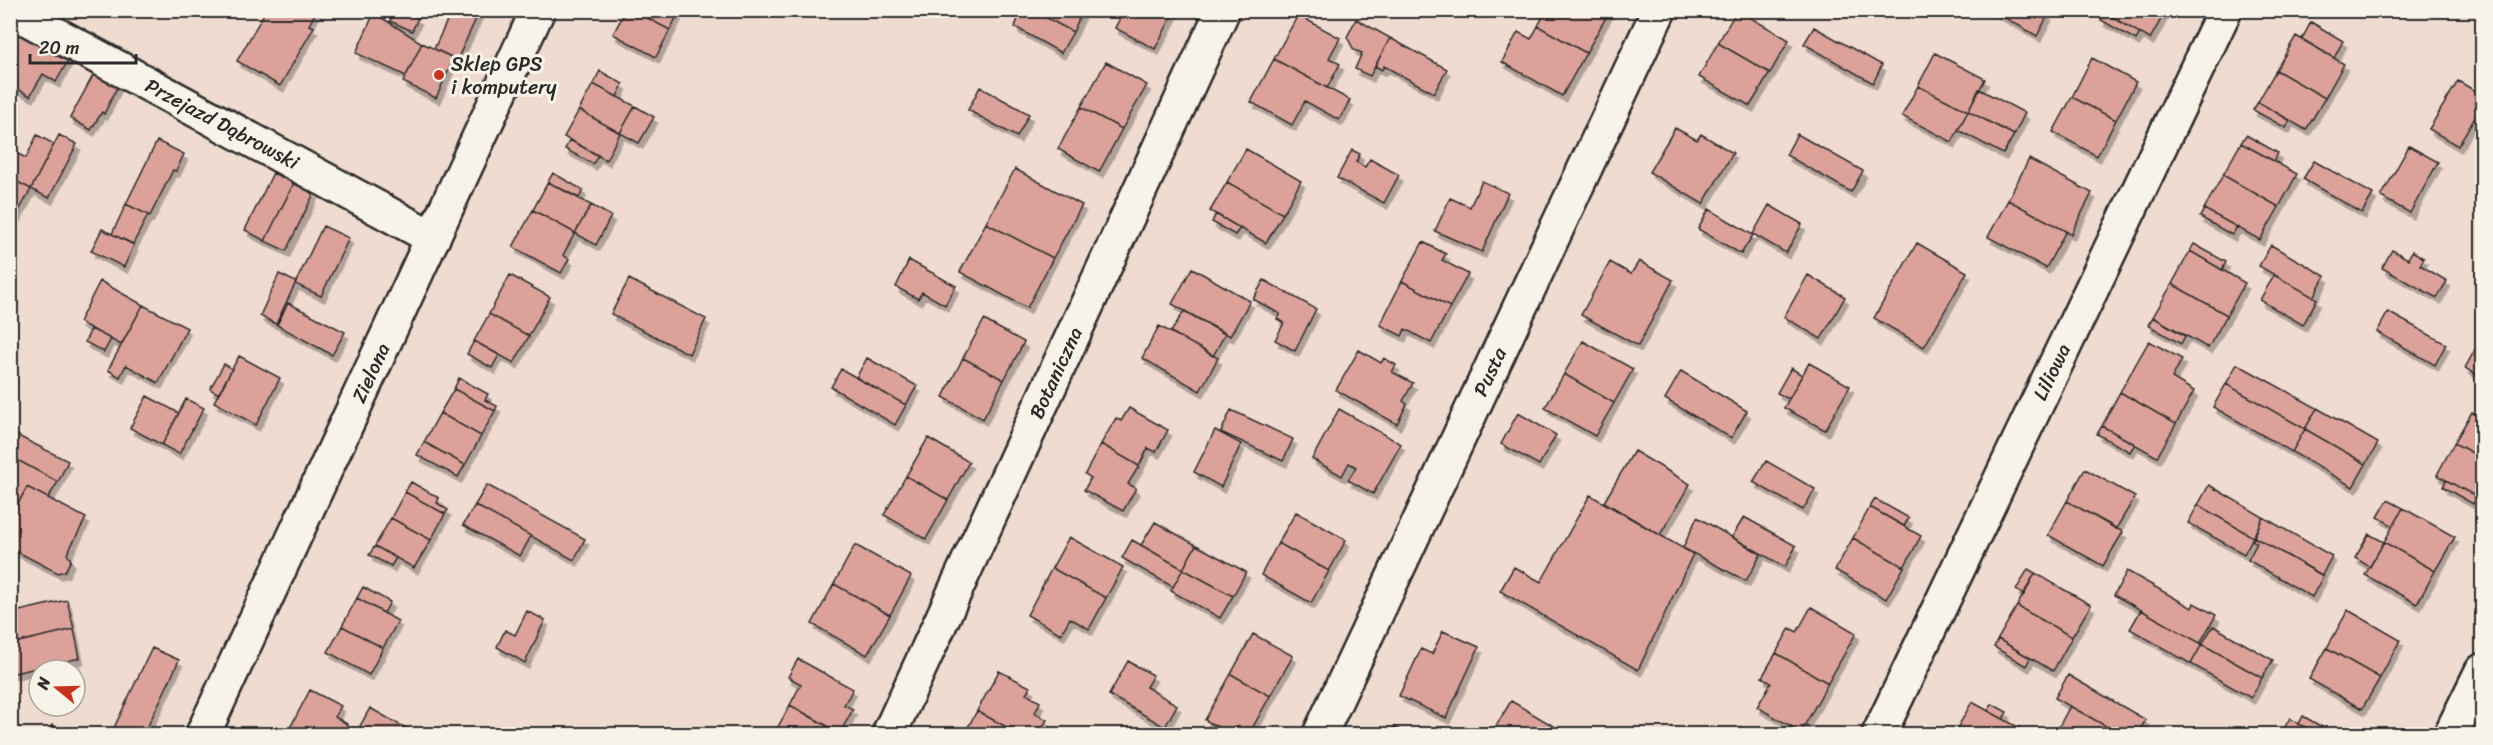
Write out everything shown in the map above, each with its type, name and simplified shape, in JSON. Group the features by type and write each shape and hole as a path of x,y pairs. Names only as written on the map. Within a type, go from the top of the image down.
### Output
{"street":[{"name":"Przejazd Dąbrowski","path":"11,10 433,238"},
{"name":"Zielona","path":"203,735 538,10"},
{"name":"Botaniczna","path":"889,735 1223,10"},
{"name":"Pusta","path":"1320,735 1659,10"},
{"name":"Liliowa","path":"1879,735 2225,10"},
{"path":"2451,735 2482,671"}],"building":[{"path":"266,10 317,10 309,25 314,27 280,86 237,61"},
{"path":"394,10 401,10 418,18 412,31 390,21"},
{"path":"452,10 480,10 457,60 434,49"},
{"path":"626,10 632,10 670,30 656,57 613,34"},
{"path":"632,10 680,10 670,30"},
{"path":"1021,10 1032,10 1073,32 1061,53 1015,27"},
{"path":"1032,10 1083,10 1073,32"},
{"path":"1124,10 1175,10 1155,49 1115,28"},
{"path":"1535,10 1610,10 1586,53 1538,26 1544,15"},
{"path":"1737,10 1789,40 1770,73 1718,43"},
{"path":"1991,10 2039,10 2048,15 2037,36"},
{"path":"2100,10 2166,10 2150,39"},
{"path":"374,13 422,43 406,76 356,53"},
{"path":"2104,13 2140,33 2136,40 2101,20"},
{"path":"1298,15 1340,38 1329,58 1340,64 1327,88 1274,59"},
{"path":"1356,19 1390,38 1370,76 1355,69 1362,53 1354,50 1347,37"},
{"path":"2311,22 2343,41 2334,58 2302,39"},
{"path":"1538,26 1586,53 1562,96 1502,62 1518,32 1531,39"},
{"path":"10,27 70,57 56,82 43,74 30,96 10,85"},
{"path":"1814,27 1882,65 1873,83 1804,44"},
{"path":"2296,36 2344,64 2325,98 2276,70"},
{"path":"1390,38 1447,69 1434,93 1384,66 1382,70 1375,66"},
{"path":"422,43 454,58 436,98 403,82"},
{"path":"1718,43 1770,73 1750,106 1699,77"},
{"path":"1935,53 1985,79 1968,111 1918,86"},
{"path":"2092,58 2136,82 2116,120 2072,97"},
{"path":"1274,59 1350,100 1339,120 1305,101 1292,125 1251,102"},
{"path":"1106,62 1147,85 1122,129 1081,107"},
{"path":"2276,70 2325,98 2306,130 2258,102"},
{"path":"600,71 623,84 617,97 593,84"},
{"path":"95,72 118,85 104,114 102,112 91,130 70,118"},
{"path":"2458,81 2482,95 2482,104 2458,146 2429,129"},
{"path":"593,84 635,106 620,133 579,110"},
{"path":"1918,86 1968,111 1952,142 1902,116"},
{"path":"980,87 1029,114 1017,137 968,110"},
{"path":"1979,89 2025,113 2014,135 1968,111"},
{"path":"2072,97 2116,120 2097,156 2053,132"},
{"path":"2258,102 2290,120 2286,128 2253,110"},
{"path":"635,106 654,117 639,143 620,133"},
{"path":"1081,107 1122,129 1099,172 1058,149"},
{"path":"579,110 620,133 606,160 564,137"},
{"path":"1968,111 2014,135 2003,154 1958,130"},
{"path":"1675,128 1697,140 1701,134 1733,153 1703,204 1649,172"},
{"path":"1797,134 1863,171 1851,192 1786,155"},
{"path":"37,135 54,144 31,189 10,178 10,150 26,158"},
{"path":"59,135 77,144 49,198 31,189"},
{"path":"2246,135 2278,153 2274,161 2241,143"},
{"path":"570,140 598,155 593,164 565,149"},
{"path":"157,141 184,154 176,171 173,170 150,216 126,204"},
{"path":"2241,143 2297,174 2279,207 2223,175"},
{"path":"2409,146 2438,162 2410,213 2381,197"},
{"path":"1246,149 1301,181 1283,214 1227,182"},
{"path":"1352,150 1360,154 1356,162 1365,167 1370,159 1399,175 1384,203 1337,178"},
{"path":"2029,159 2092,193 2071,234 2008,200"},
{"path":"2314,161 2373,194 2362,213 2303,179"},
{"path":"1015,169 1082,205 1053,258 986,223"},
{"path":"273,173 294,183 265,241 245,230"},
{"path":"553,173 583,190 579,198 548,182"},
{"path":"2223,175 2279,207 2260,240 2204,209"},
{"path":"10,178 31,189 10,227"},
{"path":"1482,181 1508,193 1482,252 1435,231 1450,198 1470,207"},
{"path":"548,182 591,205 575,233 533,210"},
{"path":"1227,182 1283,214 1266,243 1210,211"},
{"path":"294,183 314,193 286,251 265,241"},
{"path":"2008,200 2066,231 2046,268 1988,237"},
{"path":"126,204 148,215 133,244 112,234"},
{"path":"591,205 611,216 596,245 575,233"},
{"path":"1769,205 1802,224 1786,253 1753,234"},
{"path":"1709,209 1753,235 1741,254 1698,229"},
{"path":"2204,209 2237,227 2232,235 2200,217"},
{"path":"533,210 575,233 563,255 569,259 561,273 513,247"},
{"path":"1216,214 1240,228 1235,235 1212,222"},
{"path":"986,223 1053,258 1027,308 960,272"},
{"path":"323,226 349,238 321,296 295,284"},
{"path":"102,229 134,245 124,267 91,251"},
{"path":"1423,242 1446,254 1442,260 1468,274 1450,307 1402,281"},
{"path":"1917,243 1967,272 1924,347 1874,318"},
{"path":"2194,244 2226,262 2222,270 2190,251"},
{"path":"2271,245 2325,276 2313,297 2259,266"},
{"path":"2392,250 2408,259 2412,251 2424,258 2420,265 2447,281 2437,298 2382,268"},
{"path":"2190,251 2245,283 2227,315 2172,284"},
{"path":"909,260 956,286 945,305 922,292 918,299 896,287"},
{"path":"1639,261 1673,280 1638,346 1581,315 1610,262 1631,274"},
{"path":"1192,268 1250,301 1230,336 1172,304"},
{"path":"279,274 296,282 276,324 260,316"},
{"path":"510,275 550,297 529,336 489,314"},
{"path":"1808,275 1845,297 1821,339 1784,317"},
{"path":"2274,275 2317,299 2303,325 2260,300"},
{"path":"629,279 706,319 689,354 611,314"},
{"path":"1264,280 1316,309 1295,351 1275,340 1284,323 1277,319 1280,314 1253,299"},
{"path":"100,281 143,305 121,345 79,322"},
{"path":"1402,281 1450,307 1431,343 1405,329 1402,336 1380,325"},
{"path":"2172,284 2227,315 2208,348 2153,317"},
{"path":"288,303 345,332 332,355 277,325"},
{"path":"143,305 187,328 158,383 126,365 120,377 108,370"},
{"path":"1184,311 1225,334 1213,356 1171,332"},
{"path":"2388,312 2446,344 2435,365 2377,332"},
{"path":"489,314 529,336 514,363 474,341"},
{"path":"2153,317 2185,336 2181,344 2148,325"},
{"path":"984,320 1024,342 1004,380 963,358"},
{"path":"1159,326 1218,358 1200,391 1142,358"},
{"path":"91,329 111,339 104,352 85,342"},
{"path":"2482,337 2482,378 2465,368"},
{"path":"474,341 499,355 492,368 467,354"},
{"path":"1583,341 1633,369 1614,403 1564,374"},
{"path":"2149,341 2182,359 2172,378 2194,391 2176,424 2120,392"},
{"path":"1359,350 1381,363 1384,358 1396,365 1392,372 1413,383 1403,401 1407,404 1397,424 1336,390"},
{"path":"239,356 280,378 256,425 214,402"},
{"path":"867,358 917,386 906,405 856,378"},
{"path":"963,358 1004,380 983,419 943,397"},
{"path":"1809,363 1850,386 1825,430 1784,408"},
{"path":"224,364 232,369 219,394 210,389"},
{"path":"2237,364 2317,408 2305,429 2226,384"},
{"path":"1791,368 1802,375 1789,399 1777,393"},
{"path":"841,369 906,405 895,425 831,387"},
{"path":"1681,371 1747,411 1731,438 1665,399"},
{"path":"1564,374 1614,403 1595,436 1545,408"},
{"path":"459,378 488,394 485,400 497,406 495,411 454,389"},
{"path":"2226,384 2305,429 2292,452 2213,407"},
{"path":"454,389 495,411 481,436 440,413"},
{"path":"2120,392 2176,424 2157,457 2102,426"},
{"path":"147,396 179,413 162,445 130,428"},
{"path":"186,399 204,408 179,454 162,445"},
{"path":"1129,408 1168,430 1156,452 1148,448 1139,466 1101,444 1116,418 1121,421"},
{"path":"2317,408 2378,443 2366,464 2305,429"},
{"path":"1339,409 1401,444 1373,494 1348,480 1356,467 1349,463 1342,476 1312,459"},
{"path":"1231,410 1293,439 1283,461 1221,432"},
{"path":"2472,412 2482,417 2482,458 2454,443"},
{"path":"440,413 481,436 465,465 424,442"},
{"path":"1518,413 1556,435 1539,465 1501,444"},
{"path":"2102,426 2135,444 2130,452 2097,434"},
{"path":"2305,429 2366,464 2353,487 2292,452"},
{"path":"1215,430 1241,444 1221,487 1194,472"},
{"path":"14,434 68,461 58,482 10,456 10,440"},
{"path":"928,438 969,462 948,500 906,476"},
{"path":"424,442 465,465 458,477 417,455"},
{"path":"2454,443 2482,458 2482,500 2437,475"},
{"path":"1101,444 1139,466 1128,484 1136,488 1123,511 1084,490 1091,478 1085,474"},
{"path":"1634,451 1690,484 1660,535 1604,502"},
{"path":"10,456 58,482 48,498 27,487 19,502 10,498"},
{"path":"1766,461 1815,489 1803,510 1753,482"},
{"path":"2085,469 2135,497 2116,529 2067,501"},
{"path":"906,476 948,500 926,539 884,515"},
{"path":"2446,480 2477,497 2473,504 2443,487"},
{"path":"411,482 439,498 437,503 448,510 445,514 405,492"},
{"path":"487,485 585,539 574,560 475,505"},
{"path":"2209,485 2263,517 2253,537 2198,505"},
{"path":"27,487 86,518 67,554 71,560 65,571 58,573 10,548 10,518"},
{"path":"405,492 445,514 431,540 391,518"},
{"path":"1590,495 1693,554 1638,670 1500,591 1514,567 1541,582"},
{"path":"1875,499 1909,518 1904,526 1870,507"},
{"path":"2388,500 2403,508 2393,526 2378,517"},
{"path":"2067,501 2123,532 2103,566 2048,535"},
{"path":"475,505 531,536 520,556 463,525"},
{"path":"2198,505 2253,537 2244,554 2188,523"},
{"path":"1870,507 1921,536 1904,567 1853,538"},
{"path":"2403,508 2455,537 2435,571 2384,542"},
{"path":"1296,512 1346,540 1329,571 1278,543"},
{"path":"1697,517 1761,554 1746,581 1683,548"},
{"path":"1744,517 1796,546 1785,567 1732,537"},
{"path":"2263,517 2332,556 2322,575 2254,537"},
{"path":"391,518 431,540 414,568 375,546"},
{"path":"1155,522 1196,545 1183,569 1141,545"},
{"path":"2369,534 2384,542 2370,567 2355,558"},
{"path":"1069,537 1123,567 1106,598 1052,568"},
{"path":"2254,537 2323,576 2312,597 2248,560 2257,543 2252,540"},
{"path":"1853,538 1904,567 1886,599 1835,570"},
{"path":"1132,540 1183,569 1173,587 1122,558"},
{"path":"2384,542 2435,571 2417,604 2365,575"},
{"path":"1278,543 1329,571 1311,603 1261,575"},
{"path":"855,545 911,576 890,615 834,584"},
{"path":"1196,545 1246,572 1233,596 1183,569"},
{"path":"375,546 396,558 391,566 369,555"},
{"path":"1052,568 1106,598 1089,629 1070,618 1061,634 1027,615"},
{"path":"1183,569 1233,596 1220,618 1171,591"},
{"path":"2028,569 2035,573 2024,595 2016,590"},
{"path":"2127,571 2192,608 2194,603 2216,615 2200,643 2114,595"},
{"path":"2035,573 2091,605 2072,637 2017,606"},
{"path":"834,584 890,615 867,655 812,624"},
{"path":"363,587 390,602 384,613 357,598"},
{"path":"357,598 398,621 383,648 342,626"},
{"path":"67,600 74,629 10,644 10,613"},
{"path":"2017,606 2072,637 2053,671 1998,639"},
{"path":"1811,607 1856,633 1828,683 1776,653 1790,628 1797,632"},
{"path":"2141,610 2202,644 2191,664 2130,629"},
{"path":"2348,610 2400,640 2380,678 2327,648"},
{"path":"527,611 545,620 525,663 497,647 505,630 515,635"},
{"path":"342,626 383,648 369,675 328,652"},
{"path":"2213,626 2273,660 2262,678 2202,644"},
{"path":"74,629 80,658 27,658 27,670 10,674 10,644"},
{"path":"1443,631 1479,647 1446,718 1399,696 1421,649 1432,654"},
{"path":"1253,634 1293,656 1270,696 1231,674"},
{"path":"1998,639 2030,658 2026,666 1994,647"},
{"path":"2202,644 2262,678 2251,698 2191,664"},
{"path":"152,648 179,660 171,678 144,734 111,734"},
{"path":"2327,648 2380,678 2362,709 2309,679"},
{"path":"1776,653 1828,683 1801,732 1757,707 1771,683 1762,677"},
{"path":"798,659 853,689 844,705 853,709 840,733 790,705 801,684 788,677"},
{"path":"1128,661 1153,675 1146,687 1177,705 1165,727 1109,695"},
{"path":"999,671 1030,687 1026,694 1040,702 1035,713 1047,720 1038,734 1019,734 977,711"},
{"path":"1231,674 1270,696 1249,734 1230,734 1205,720"},
{"path":"2068,675 2146,720 2137,734 2120,734 2055,698"},
{"path":"310,690 341,706 335,717 347,724 342,734 304,734 290,728"},
{"path":"1511,701 1567,734 1491,734"},
{"path":"1972,702 2027,732 2025,734 1954,734"},
{"path":"1992,704 2007,712 2003,719 1988,711"},
{"path":"790,705 830,728 827,734 774,734"},
{"path":"2070,706 2120,734 2055,734"},
{"path":"370,708 417,734 371,734 359,728"},
{"path":"977,711 1019,734 964,734"},
{"path":"2303,716 2332,733 2318,734 2299,724"},
{"path":"2290,718 2299,724 2318,734 2281,734"},
{"path":"52,725 70,734 47,734"},
{"path":"1394,727 1407,734 1389,734"},
{"path":"1740,727 1756,734 1736,734"},
{"path":"290,728 304,734 287,734"}],"place":[{"name":"Sklep GPS i komputery","path":"439,75"}]}
